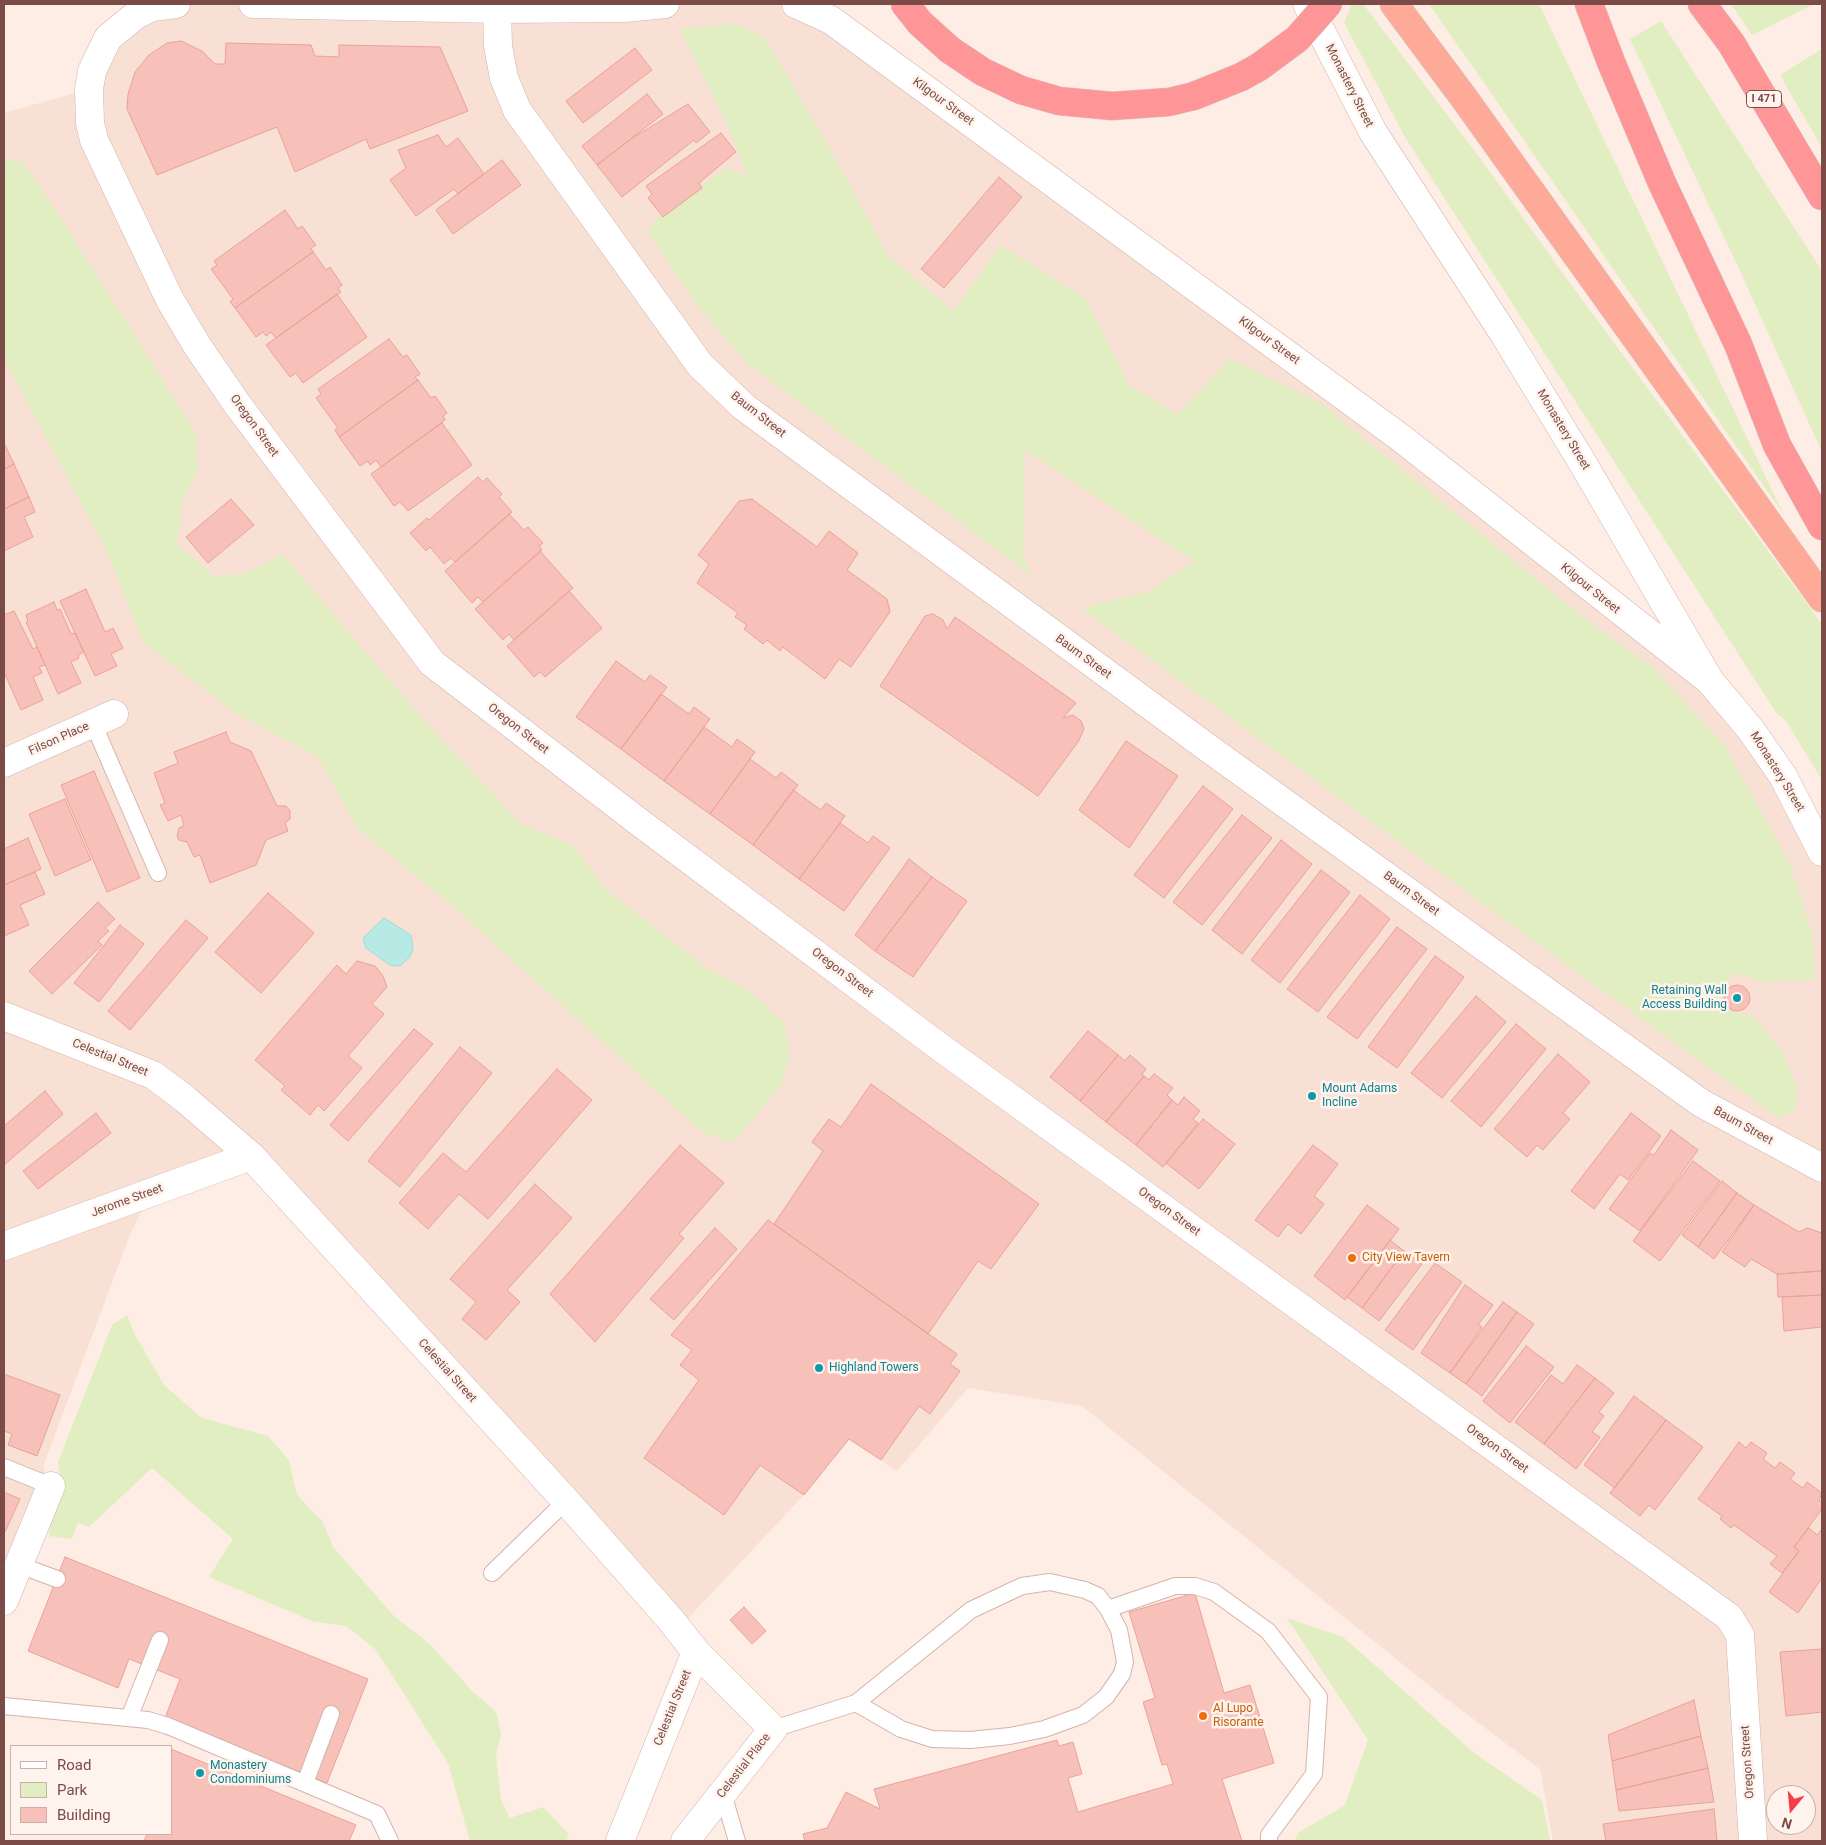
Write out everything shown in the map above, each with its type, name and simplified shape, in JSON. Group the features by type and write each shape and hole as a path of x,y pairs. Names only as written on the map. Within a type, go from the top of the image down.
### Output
{"highway":[{"path":"905,4 920,23 950,50 983,72 1021,90 1059,100 1112,106 1169,102 1194,96 1241,77 1259,67 1297,39 1328,4"},
{"path":"1394,4 1464,98 1822,598"},
{"path":"1590,4 1611,62 1662,182 1738,344 1776,445 1822,526"},
{"name":"I 471","path":"1702,4 1731,43 1822,196"}],"street":[{"name":"Oregon Street","path":"176,4 152,7 136,15 108,38 92,71 89,89 90,123 94,140 170,300 198,347 266,443 432,663 643,825 937,1045 1729,1617 1740,1635 1753,1841"},
{"path":"253,4 497,9 625,8 665,4"},
{"name":"Monastery Street","path":"1307,4 1373,132 1440,239 1504,334 1677,621 1710,681 1750,730 1783,776 1822,852"},
{"name":"Baum Street","path":"497,9 498,46 504,78 517,110 700,365 738,402 1208,748 1701,1103 1783,1149 1822,1168"},
{"name":"Kilgour Street","path":"808,9 831,20 1401,438 1710,681"},
{"name":"Filson Place","path":"4,763 104,719"},
{"name":"Celestial Street","path":"4,1016 153,1075 185,1099 250,1156 566,1501 670,1619 696,1652 620,1841"},
{"name":"Jerome Street","path":"4,1246 250,1156"},
{"path":"4,1601 52,1486"},
{"name":"Celestial Place","path":"685,1841 773,1729 696,1652"}],"lane":[{"path":"104,719 158,873"},
{"path":"4,1467 52,1486"},
{"path":"492,1573 566,1501"},
{"path":"19,1564 57,1579"},
{"path":"773,1729 856,1703 971,1610 1022,1586 1050,1582 1075,1587 1098,1596 1108,1609 1119,1630 1125,1662 1122,1674 1106,1697 1083,1715 1044,1729 1010,1736 970,1740 932,1738 901,1729 856,1703"},
{"path":"1108,1609 1175,1586 1196,1586 1214,1592 1268,1631 1319,1698 1314,1774 1269,1835 1269,1841"},
{"path":"129,1718 160,1640"},
{"path":"4,1706 148,1720 168,1726 377,1814 390,1841"},
{"path":"305,1784 331,1714"},
{"path":"723,1794 737,1841"}],"shaded area":[{"path":"176,4 796,4 1710,681 1822,852 1822,1841 1553,1841 1540,1769 1436,1691 1082,1406 968,1388 897,1471 849,1439 804,1495 678,1629 250,1156 151,1192 129,1237 43,1467 51,1486 4,1601 4,113 89,89 99,55"}],"green space":[{"path":"1352,4 1363,4 1480,158 1569,282 1822,624 1822,780 1786,721 1777,714 1405,137 1344,23"},
{"path":"1429,4 1539,4 1784,515 1498,103"},
{"path":"1731,4 1814,4 1752,35"},
{"path":"1661,21 1822,271 1822,452 1741,273 1630,39"},
{"path":"736,24 765,38 827,143 888,256 954,312 1000,245 1085,298 1130,386 1178,415 1230,358 1320,403 1584,618 1651,666 1725,746 1789,862 1812,934 1815,979 1761,982 1738,973 1717,987 1721,1005 1736,1013 1753,1016 1784,1054 1797,1088 1795,1110 1779,1118 1517,929 1081,608 1148,592 1194,561 1025,450 1023,557 1033,577 748,364 696,304 648,232 656,218 726,168 747,176 728,125 680,29"},
{"path":"1822,49 1822,148 1780,75"},
{"path":"4,160 23,162 69,231 196,433 197,472 182,502 177,544 214,576 243,574 283,555 420,716 521,824 573,845 605,889 708,969 747,989 784,1023 790,1055 782,1084 733,1143 703,1133 447,901 357,828 318,757 235,713 143,642 107,552 4,359"},
{"path":"127,1315 134,1333 164,1385 202,1418 268,1436 289,1460 297,1495 322,1521 334,1548 394,1616 430,1644 473,1692 496,1712 501,1734 496,1757 501,1801 510,1818 543,1807 569,1834 566,1841 470,1841 448,1763 376,1650 346,1626 312,1621 209,1577 233,1539 152,1468 89,1527 78,1523 72,1539 49,1536 53,1500 61,1479 58,1462 112,1325"},
{"path":"1287,1618 1343,1637 1473,1752 1542,1800 1550,1841 1295,1841 1298,1833 1345,1805 1368,1740"}],"water":[{"path":"384,918 411,935 413,949 409,958 400,966 390,965 366,948 363,938"}],"building":[{"path":"181,41 202,51 215,64 225,64 226,43 311,45 315,56 339,57 339,45 440,47 468,111 370,149 366,139 295,172 277,127 157,175 127,109 128,94 135,72 149,55 167,43"},
{"path":"635,48 652,70 583,123 566,101"},
{"path":"647,94 663,114 597,165 582,146"},
{"path":"688,104 710,132 696,143 694,140 622,197 597,165 631,139"},
{"path":"721,133 736,152 699,183 702,188 663,217 648,198 652,194 646,186"},
{"path":"438,135 446,147 458,138 484,174 458,194 454,189 416,216 390,180 406,168 398,150"},
{"path":"502,160 521,185 453,234 436,210"},
{"path":"999,177 1022,197 944,288 921,269"},
{"path":"285,210 298,229 302,226 316,245 311,248 313,252 235,308 230,302 233,299 211,269 217,265 214,261"},
{"path":"313,252 326,270 330,267 342,285 338,288 341,292 276,338 271,332 266,336 263,332 256,337 235,308"},
{"path":"337,294 367,337 303,383 296,373 290,377 266,345"},
{"path":"389,339 403,357 407,355 420,374 415,377 418,380 339,437 335,430 338,428 316,398 321,394 318,389"},
{"path":"418,380 431,398 435,396 447,413 443,416 445,420 381,467 376,460 370,465 368,461 360,466 339,437"},
{"path":"442,423 472,465 408,511 400,502 394,506 371,474"},
{"path":"4,443 14,464 4,469"},
{"path":"14,464 29,497 4,509 4,469"},
{"path":"478,477 483,482 487,478 502,494 499,497 512,512 455,562 451,558 444,564 430,547 426,551 410,533 427,518 429,520"},
{"path":"29,497 35,512 24,517 33,537 4,551 4,509"},
{"path":"231,499 254,525 208,563 186,537"},
{"path":"752,499 817,547 829,531 858,553 847,570 887,599 890,612 851,667 839,659 825,679 783,647 780,651 767,640 763,644 744,629 747,625 735,617 738,613 697,583 709,564 698,555 739,501"},
{"path":"509,514 524,530 528,527 543,543 539,546 542,550 483,602 478,597 472,603 445,571"},
{"path":"540,551 573,588 514,640 509,634 503,640 475,609"},
{"path":"86,589 105,632 113,628 123,648 111,654 117,666 95,676 60,601"},
{"path":"569,591 602,628 545,677 540,672 534,677 507,646"},
{"path":"54,602 57,610 60,609 71,634 75,633 84,652 78,655 79,658 71,662 81,683 58,694 26,622 28,621 26,615"},
{"path":"14,611 33,649 37,647 45,665 39,667 42,673 33,677 43,700 21,710 4,672 4,615"},
{"path":"933,614 943,620 947,629 955,617 1076,703 1063,718 1073,715 1081,721 1084,729 1078,742 1038,796 880,686 925,616"},
{"path":"616,661 645,682 650,675 667,687 621,749 576,717"},
{"path":"661,694 689,714 694,707 710,719 664,781 621,749"},
{"path":"704,727 732,747 737,739 755,752 710,814 664,781"},
{"path":"226,732 230,742 251,751 277,806 286,806 290,811 290,819 285,823 288,831 266,840 256,865 210,883 200,855 194,857 187,842 179,840 177,836 179,828 184,826 181,815 168,821 160,805 165,803 154,773 178,763 174,752"},
{"path":"1126,741 1178,776 1129,848 1079,810"},
{"path":"750,759 776,778 781,772 798,785 753,845 710,814"},
{"path":"94,771 140,878 107,892 61,785"},
{"path":"1203,786 1233,809 1164,898 1134,875"},
{"path":"793,790 821,810 826,803 845,816 799,879 753,845"},
{"path":"65,799 91,860 55,876 29,814"},
{"path":"1242,815 1272,838 1202,925 1173,902"},
{"path":"840,823 868,843 873,836 890,848 844,911 799,879"},
{"path":"28,838 41,869 4,885 4,849"},
{"path":"1281,840 1312,864 1242,954 1212,930"},
{"path":"909,859 932,877 875,951 855,935"},
{"path":"1321,870 1350,892 1280,983 1251,960"},
{"path":"35,872 45,894 20,905 29,925 4,936 4,885"},
{"path":"932,877 967,901 913,977 875,951"},
{"path":"268,893 314,933 261,993 215,952"},
{"path":"1360,895 1390,919 1318,1012 1287,989"},
{"path":"98,902 115,919 105,928 109,931 98,941 102,945 52,994 29,971"},
{"path":"186,920 208,938 130,1030 108,1011"},
{"path":"120,925 144,944 99,1002 74,983"},
{"path":"1397,927 1427,949 1357,1039 1327,1017"},
{"path":"1435,956 1464,977 1397,1068 1368,1047"},
{"path":"357,961 375,966 383,976 387,987 372,1004 384,1014 348,1056 362,1068 324,1111 318,1105 310,1115 281,1090 285,1086 255,1060 337,965 346,974"},
{"name":"Retaining Wall Access Building","path":"1737,985 1746,989 1750,998 1746,1007 1737,1011 1728,1007 1724,998 1728,989"},
{"path":"1476,996 1506,1022 1442,1098 1411,1073"},
{"path":"1516,1024 1546,1049 1481,1127 1451,1101"},
{"path":"414,1029 433,1044 348,1141 330,1125"},
{"path":"1088,1031 1118,1055 1080,1101 1050,1077"},
{"path":"460,1047 492,1073 400,1187 368,1161"},
{"path":"1558,1054 1590,1082 1563,1113 1570,1119 1543,1150 1537,1145 1527,1157 1494,1129"},
{"path":"1118,1055 1125,1061 1130,1055 1146,1069 1142,1074 1144,1076 1106,1122 1080,1101"},
{"path":"557,1069 592,1100 488,1219 459,1194 428,1229 399,1203 443,1153 466,1172"},
{"path":"1154,1074 1173,1088 1167,1095 1172,1100 1136,1145 1106,1122 1144,1076 1149,1080"},
{"path":"871,1084 1039,1204 991,1269 978,1261 928,1334 774,1224 823,1151 812,1142 829,1119 841,1127"},
{"path":"45,1091 63,1114 4,1165 4,1126"},
{"path":"1184,1097 1200,1111 1193,1119 1198,1123 1163,1167 1136,1145 1172,1100 1178,1105"},
{"path":"96,1113 111,1133 38,1189 23,1171"},
{"path":"1631,1113 1661,1136 1628,1180 1620,1174 1594,1209 1571,1191"},
{"path":"1203,1119 1235,1144 1199,1189 1166,1163"},
{"path":"1671,1130 1698,1150 1640,1231 1609,1209 1650,1153 1654,1155"},
{"path":"680,1145 724,1183 679,1234 684,1238 595,1342 550,1294"},
{"path":"1313,1145 1338,1164 1314,1196 1324,1204 1301,1234 1288,1224 1278,1237 1255,1220"},
{"path":"1693,1161 1720,1181 1660,1261 1633,1241"},
{"path":"1722,1181 1737,1193 1698,1247 1682,1235"},
{"path":"535,1184 572,1218 507,1290 520,1302 486,1340 462,1319 476,1302 450,1279"},
{"path":"1737,1193 1754,1205 1714,1259 1698,1247"},
{"name":"City View Tavern","path":"1367,1205 1399,1229 1345,1300 1314,1276"},
{"path":"1754,1205 1799,1232 1807,1228 1822,1233 1822,1271 1777,1274 1751,1259 1745,1267 1722,1252"},
{"name":"Highland Towers","path":"768,1220 957,1354 950,1364 960,1371 930,1414 919,1406 881,1460 849,1439 804,1495 760,1465 724,1515 644,1458 699,1380 680,1365 692,1350 671,1335"},
{"path":"715,1228 737,1249 674,1320 650,1299"},
{"path":"1390,1240 1404,1251 1362,1308 1347,1297"},
{"path":"1404,1251 1422,1264 1379,1321 1362,1308"},
{"path":"1435,1263 1462,1282 1413,1350 1385,1330"},
{"path":"1822,1271 1822,1295 1778,1297 1777,1274"},
{"path":"1465,1285 1493,1305 1478,1325 1482,1327 1450,1373 1421,1353"},
{"path":"1822,1295 1822,1327 1784,1331 1782,1297"},
{"path":"1503,1302 1517,1312 1466,1384 1450,1373"},
{"path":"1517,1312 1534,1324 1482,1396 1466,1384"},
{"path":"1526,1346 1554,1367 1510,1423 1483,1401"},
{"path":"1577,1365 1595,1378 1544,1444 1515,1422 1551,1375 1563,1384"},
{"path":"4,1374 60,1395 37,1456 8,1445 12,1434 4,1431"},
{"path":"1595,1378 1614,1393 1599,1412 1604,1416 1592,1432 1600,1437 1576,1469 1544,1444"},
{"path":"1634,1396 1666,1420 1615,1488 1584,1465"},
{"path":"1666,1420 1703,1447 1655,1510 1649,1505 1640,1516 1610,1493"},
{"path":"1739,1442 1746,1448 1751,1442 1767,1453 1763,1459 1775,1468 1780,1462 1795,1473 1790,1479 1803,1488 1807,1482 1822,1493 1819,1500 1822,1503 1822,1509 1794,1547 1799,1551 1782,1573 1770,1564 1777,1556 1734,1525 1731,1528 1720,1519 1722,1516 1698,1499"},
{"path":"4,1492 20,1499 5,1532 4,1532"},
{"path":"1809,1528 1817,1535 1822,1529 1822,1578 1798,1613 1769,1592 1799,1551 1794,1547"},
{"path":"65,1557 368,1679 327,1783 165,1718 180,1679 129,1659 118,1688 28,1651"},
{"name":"Al Lupo Risorante","path":"1195,1593 1224,1693 1250,1685 1274,1763 1222,1779 1242,1841 805,1841 803,1834 827,1828 846,1792 880,1809 874,1789 1057,1740 1059,1746 1073,1742 1082,1774 1068,1778 1078,1812 1173,1784 1167,1764 1162,1765 1143,1702 1155,1698 1129,1612"},
{"path":"744,1607 766,1631 752,1644 730,1620"},
{"path":"1822,1649 1822,1712 1786,1716 1780,1652"},
{"path":"1694,1700 1701,1736 1612,1761 1608,1735"},
{"path":"1701,1736 1708,1768 1616,1790 1612,1761"},
{"name":"Monastery Condominiums","path":"172,1749 356,1825 349,1841 144,1841 147,1835 172,1835"},
{"path":"1708,1768 1714,1802 1619,1811 1616,1790"},
{"path":"1714,1809 1717,1841 1606,1841 1603,1824"}],"place":[{"name":"Retaining Wall Access Building","path":"1737,998"},
{"name":"Mount Adams Incline","path":"1312,1096"},
{"name":"City View Tavern","path":"1352,1258"},
{"name":"Highland Towers","path":"819,1368"},
{"name":"Al Lupo Risorante","path":"1203,1716"},
{"name":"Monastery Condominiums","path":"200,1773"}]}
